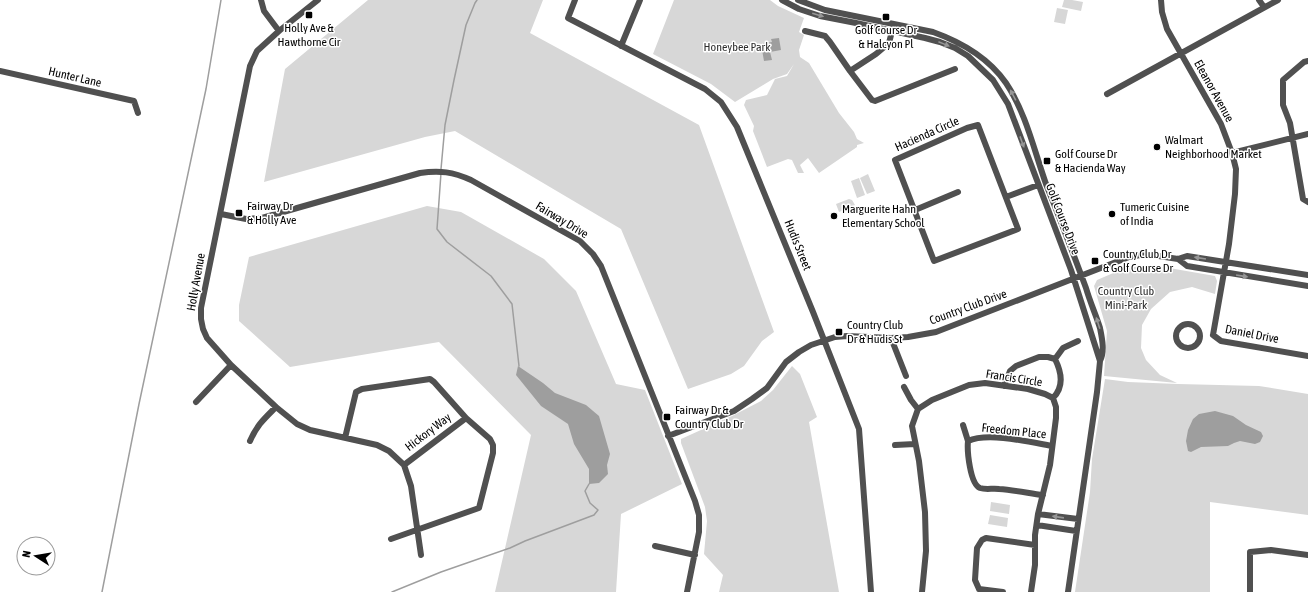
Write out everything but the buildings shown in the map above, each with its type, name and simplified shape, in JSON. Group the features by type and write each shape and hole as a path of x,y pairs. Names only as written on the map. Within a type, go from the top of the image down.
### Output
{"street":[{"path":"262,0 264,11 278,31"},
{"name":"Holly Avenue","path":"318,0 278,31 257,51 250,66 201,308 203,329 207,338 231,365 276,407 297,424 310,430 377,445 390,451 404,465 411,486 422,555"},
{"name":"Hudis Street","path":"575,0 568,18 705,89 721,102 737,127 825,341 859,429 871,592"},
{"path":"621,46 640,0"},
{"name":"Golf Course Drive","path":"782,0 799,9 820,16 940,42 955,48 973,61 993,80 1008,104 1074,278 1100,360 1097,392 1068,592"},
{"name":"Eleanor Avenue","path":"1161,0 1162,12 1167,29 1221,124 1232,152 1236,169 1235,194 1225,267"},
{"path":"1259,0 1264,7"},
{"path":"1107,94 1278,0"},
{"path":"799,9 801,1"},
{"name":"Golf Course Drive","path":"801,1 825,10 933,32 961,43 988,63 1005,82 1019,107 1100,328 1103,356 1100,360"},
{"path":"850,71 876,54 889,43 894,24"},
{"path":"805,31 825,36 872,100 875,101 955,69"},
{"path":"1308,61 1304,62 1283,80 1283,106 1290,123 1303,199 1308,202"},
{"name":"Hunter Lane","path":"0,71 134,101 138,113"},
{"name":"Hacienda Circle","path":"978,125 1006,196 1018,229 934,261 895,160 978,125"},
{"path":"1232,152 1308,134"},
{"name":"Fairway Drive","path":"220,214 246,219 262,218 420,173 434,171 459,174 472,180 580,241 593,254 601,266 699,514 699,532 687,592"},
{"path":"1006,196 1038,185"},
{"path":"915,210 958,192"},
{"name":"Country Club Drive","path":"668,436 734,410 767,388 786,362 805,349 835,337 847,336 891,338 908,337 936,332 1082,276 1129,256 1146,254 1178,259 1187,256 1225,267 1308,286"},
{"name":"Country Club Drive","path":"1178,259 1187,266 1225,267 1308,275"},
{"name":"Daniel Drive","path":"1225,267 1213,335 1220,341 1308,356"},
{"path":"1188,324 1196,327 1200,334 1197,344 1188,348 1179,345 1176,336 1179,328 1188,324"},
{"path":"1200,334 1213,335"},
{"path":"891,338 906,376"},
{"path":"1055,359 1063,348 1078,341"},
{"path":"1004,386 1010,370 1016,366 1039,357 1055,359"},
{"path":"1053,398 1060,389 1060,374 1055,359"},
{"path":"196,402 231,365"},
{"path":"345,438 356,392 362,389 430,379 466,418 490,439 493,445 493,453 479,508 391,539"},
{"name":"Francis Circle","path":"918,410 932,400 969,385 985,383 1028,389 1053,398 1056,407 1056,418 1050,465 1038,514 1035,565 1031,592"},
{"path":"904,387 918,410 912,426 924,492 926,551 922,592"},
{"path":"250,441 259,423 276,407"},
{"name":"Hickory Way","path":"404,465 466,418"},
{"path":"962,425 968,441"},
{"name":"Freedom Place","path":"1043,495 980,488 972,477 967,449 968,441 976,438 987,437 1052,446"},
{"path":"895,445 915,444"},
{"path":"1038,514 1078,520"},
{"path":"1037,525 1076,531"},
{"path":"1003,592 977,590 975,580 977,548 982,540 986,538 1035,545"},
{"path":"655,546 695,555"},
{"path":"1250,592 1250,552 1271,550 1308,555"}],"green space":[{"path":"368,0 543,0 530,33 699,125 774,332 762,341 744,366 731,374 688,389 621,229 455,131 425,137 264,182 285,69"},
{"name":"Honeybee Park","path":"674,0 770,0 778,6 804,18 799,32 804,35 799,50 800,57 809,63 839,113 854,132 857,139 864,143 857,145 857,147 819,173 808,158 800,165 804,173 798,173 792,160 788,159 767,167 753,131 754,126 744,105 746,100 767,95 775,79 787,76 794,64 787,74 773,79 735,102 711,84 653,54"},
{"path":"1064,0 1083,2 1081,11 1062,7"},
{"path":"1057,8 1068,10 1065,24 1054,22"},
{"path":"868,174 875,191 867,194 860,178"},
{"path":"859,178 865,195 857,198 851,181"},
{"path":"849,199 852,200 855,205 839,212 836,204"},
{"path":"427,206 461,212 544,259 576,291 616,384 645,390 682,484 621,514 616,592 495,592 531,435 439,342 290,367 239,321 239,305 249,257"},
{"name":"Country Club Mini-Park","path":"1152,265 1215,276 1217,281 1215,294 1192,287 1170,292 1151,309 1142,325 1141,348 1146,360 1160,375 1177,383 1104,376 1107,331 1094,286 1097,280 1125,268"},
{"path":"792,366 800,374 817,417 809,422 839,592 719,592 723,575 704,554 707,521 705,507 681,443 681,439 761,401 773,390"},
{"path":"1105,379 1128,382 1259,386 1308,394 1308,515 1210,502 1210,592 1075,592 1090,492 1092,459"},
{"path":"991,502 1010,505 1009,514 990,511"},
{"path":"990,515 1008,518 1007,527 988,524"}],"shaded area":[{"path":"779,38 781,50 770,52 772,60 764,61 761,44 772,42 771,39"},
{"path":"518,366 555,393 586,405 599,416 610,454 607,465 608,474 599,483 589,484 589,469 574,444 568,424 541,406 516,375"},
{"path":"1215,411 1233,416 1246,425 1261,432 1263,436 1260,442 1255,444 1240,441 1228,446 1201,447 1191,452 1188,451 1186,441 1188,430 1193,419 1199,414"}],"waterway":[{"path":"102,592 139,404 206,89 221,0"},
{"path":"441,169 445,125 454,80 466,25 477,0"},
{"path":"441,173 437,229 447,242 491,276 512,304 519,366"},
{"path":"392,592 441,572 510,548 594,515 598,510 590,503 585,491 589,484"}],"place":[{"name":"Holly Ave & Hawthorne Cir","path":"309,15"},
{"name":"Golf Course Dr & Halcyon Pl","path":"886,17"},
{"name":"Walmart Neighborhood Market","path":"1157,147"},
{"name":"Golf Course Dr & Hacienda Way","path":"1047,161"},
{"name":"Fairway Dr & Holly Ave","path":"239,213"},
{"name":"Tumeric Cuisine of India","path":"1112,214"},
{"name":"Marguerite Hahn Elementary School","path":"834,216"},
{"name":"Country Club Dr & Golf Course Dr","path":"1095,261"},
{"name":"Country Club Dr & Hudis St","path":"839,332"},
{"name":"Fairway Dr & Country Club Dr","path":"667,417"}]}
